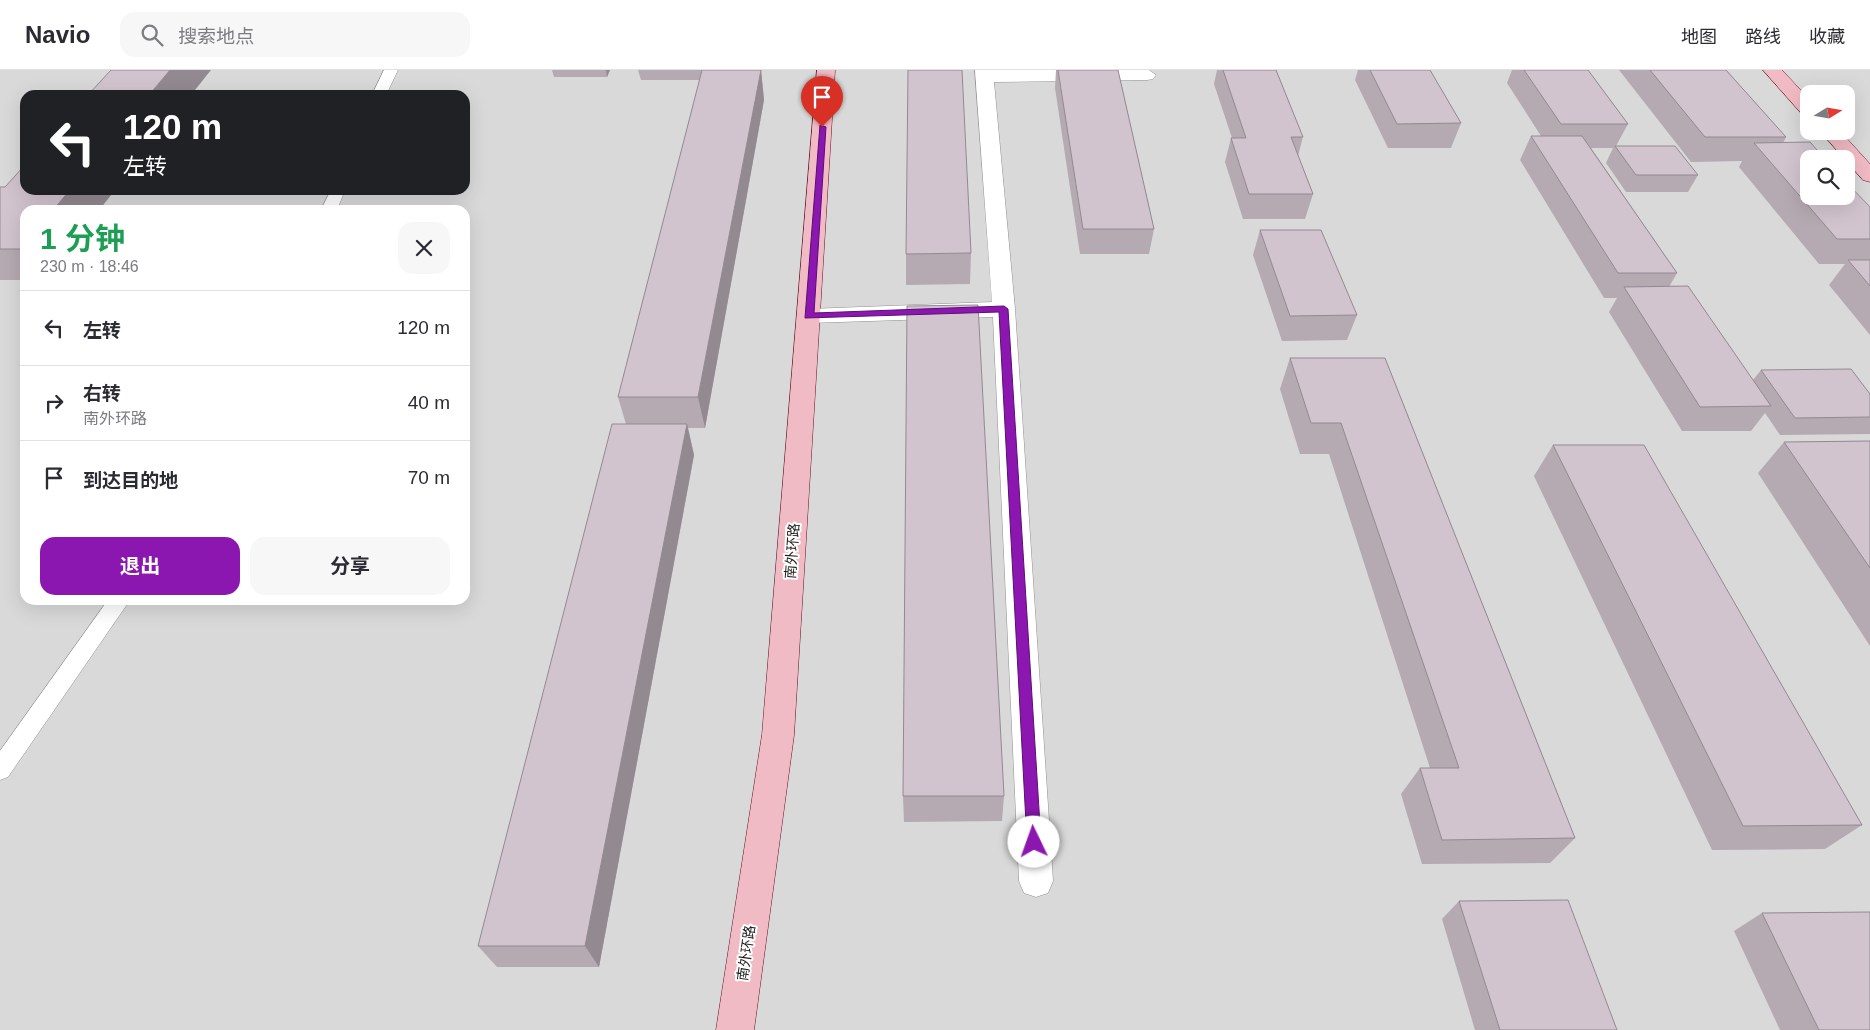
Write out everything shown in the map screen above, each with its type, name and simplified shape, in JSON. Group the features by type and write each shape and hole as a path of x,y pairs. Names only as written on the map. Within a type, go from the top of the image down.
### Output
{"street":[{"name":"南外环路","path":"735,1030 778,735 826,70"},
{"path":"1772,70 1800,100"},
{"path":"1036,881 1004,309 984,73 1147,75"},
{"path":"1837,140 1870,176"},
{"path":"809,316 1004,309"}],"lane":[{"path":"381,90 391,70"},
{"path":"0,770 116,605"}],"shaded area":[{"path":"0,70 1870,70 1870,1030 0,1030"}],"building":[{"path":"111,70 170,70 153,90 93,90"},
{"path":"702,70 761,70 698,397 618,397"},
{"path":"908,70 962,70 971,253 906,254"},
{"path":"1058,70 1118,70 1154,229 1083,229"},
{"path":"1223,70 1276,70 1303,137 1291,137 1313,194 1249,194 1231,138 1246,138"},
{"path":"1370,70 1430,70 1461,123 1397,124"},
{"path":"1524,70 1588,70 1628,124 1561,124"},
{"path":"1650,70 1726,70 1786,137 1705,137"},
{"path":"1531,136 1582,136 1677,273 1618,273"},
{"path":"1810,142 1817,150 1800,150 1800,196 1754,143"},
{"path":"1615,146 1675,146 1698,175 1636,175"},
{"path":"20,170 20,195 66,195 57,205 20,205 20,249 0,249 0,187 5,187"},
{"path":"1855,191 1870,207 1870,239 1837,239 1808,205 1855,205"},
{"path":"1260,230 1321,230 1357,315 1290,316"},
{"path":"1848,260 1870,260 1870,286"},
{"path":"1688,286 1771,406 1700,407 1624,287"},
{"path":"978,305 1004,796 903,796 907,306"},
{"path":"1290,358 1385,358 1575,838 1442,840 1420,768 1459,768 1341,423 1311,423"},
{"path":"1851,369 1870,394 1870,417 1795,418 1761,370"},
{"path":"612,424 687,424 585,946 478,946"},
{"path":"1870,441 1870,568 1784,442"},
{"path":"1553,445 1644,445 1862,825 1743,826"},
{"path":"1568,900 1617,1030 1500,1030 1459,901"},
{"path":"1870,912 1870,1030 1819,1030 1762,913"}],"route":[{"path":"822,127 809,316 1004,309 1034,842"}]}
